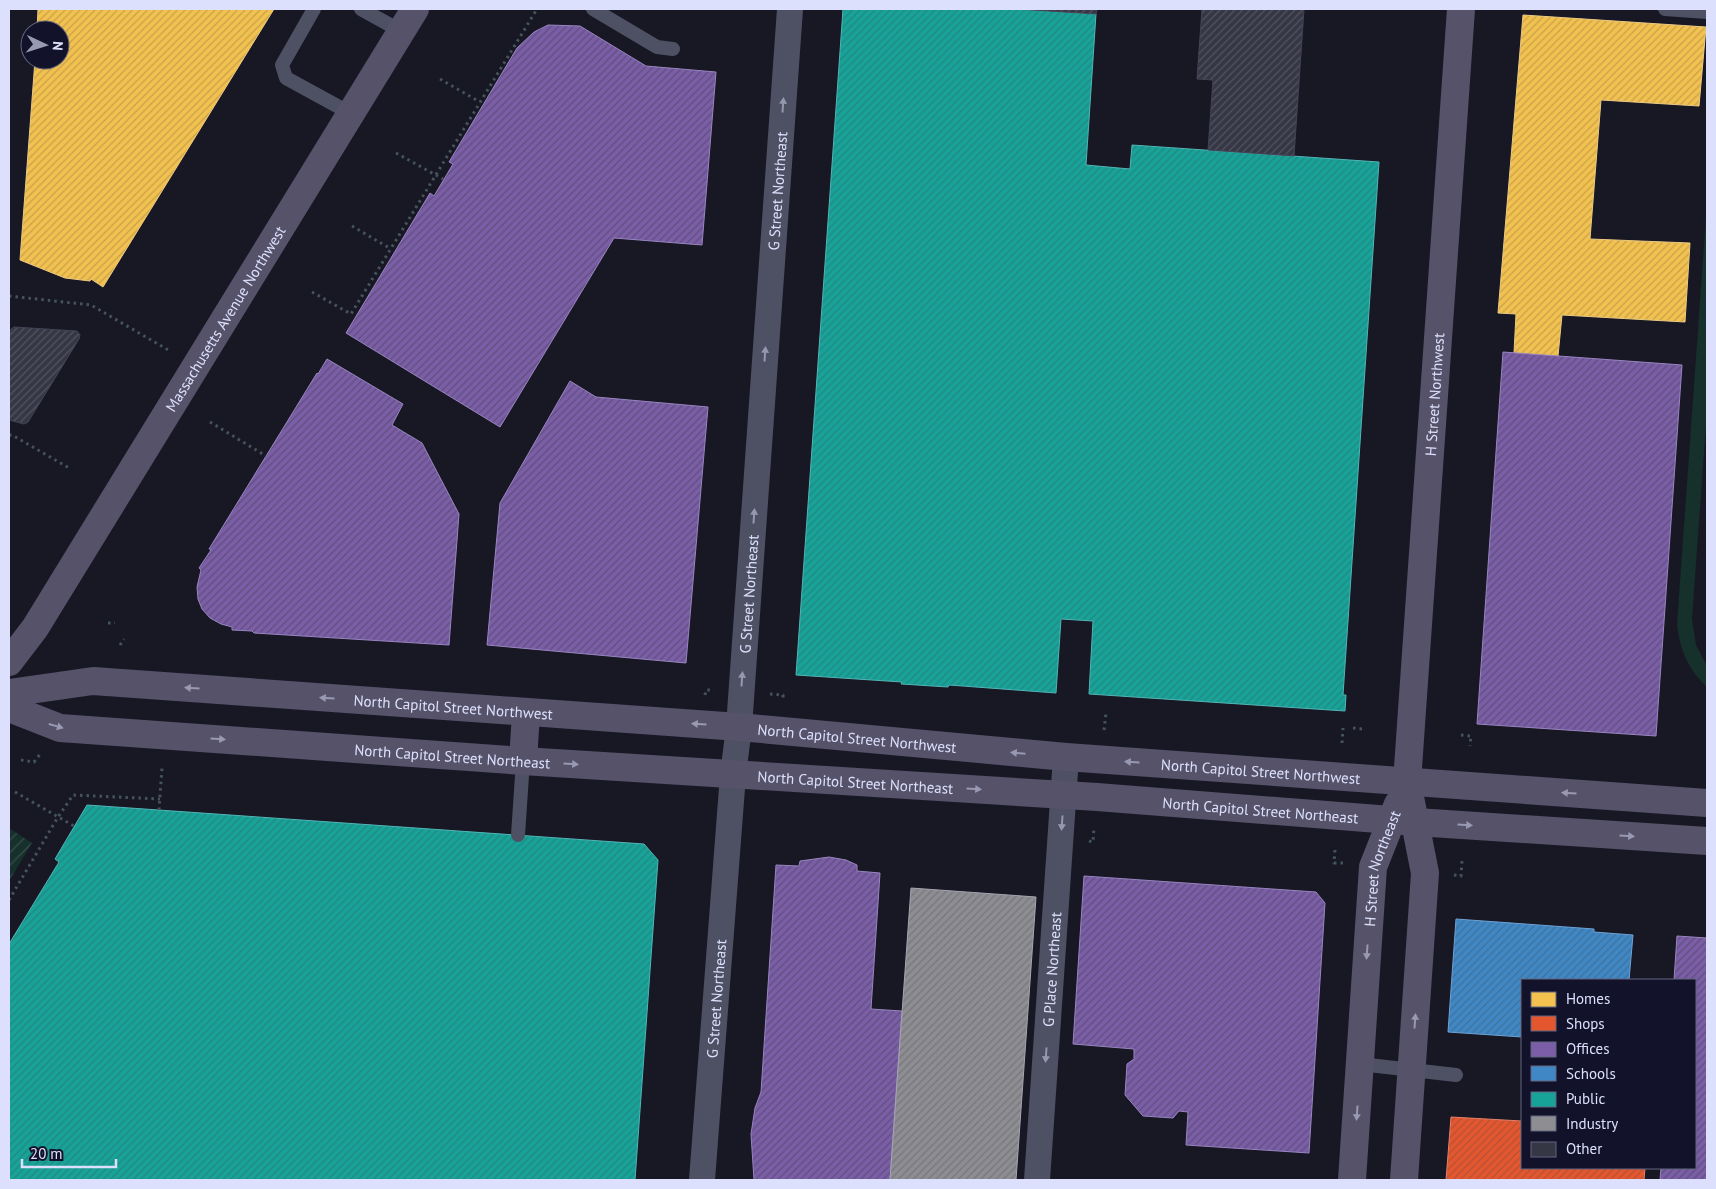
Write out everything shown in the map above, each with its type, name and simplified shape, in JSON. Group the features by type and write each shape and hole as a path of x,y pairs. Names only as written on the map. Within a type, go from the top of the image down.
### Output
{"main road":[{"name":"Massachusetts Avenue Northwest","path":"9,662 35,628 415,9"},
{"name":"H Street Northwest","path":"1407,782 1461,9"},
{"name":"Massachusetts Avenue Northwest","path":"11,703 35,628"},
{"name":"North Capitol Street Northwest","path":"11,703 94,681 739,727 1066,757 1707,803"},
{"name":"North Capitol Street Northeast","path":"11,703 60,728 523,761 1064,795 1707,841"},
{"path":"523,761 526,713"},
{"name":"H Street Northeast","path":"1352,1180 1373,867 1403,820 1407,782"},
{"path":"1677,839 1680,801"},
{"name":"H Street Northeast","path":"1403,820 1425,873 1404,1180"}],"street":[{"name":"G Street Northeast","path":"702,1180 733,775 739,727 790,9"},
{"name":"G Place Northeast","path":"1037,1180 1066,757"}],"lane":[{"path":"314,9 282,64 286,78 350,113"},
{"path":"361,9 401,32"},
{"path":"593,9 657,47 673,49"},
{"path":"1665,9 1707,12"},
{"path":"518,835 523,761"},
{"path":"1360,1064 1456,1075"}],"path":[{"path":"312,292 351,314 536,9"},
{"path":"440,79 480,102"},
{"path":"396,152 443,179"},
{"path":"352,226 391,249"},
{"path":"9,296 91,305 195,366"},
{"path":"210,422 266,456"},
{"path":"9,435 69,468"},
{"path":"108,624 115,623"},
{"path":"120,645 124,639"},
{"path":"767,694 783,695"},
{"path":"1104,732 1106,714"},
{"path":"1342,743 1344,728"},
{"path":"1353,728 1363,729"},
{"path":"1461,735 1471,736 1470,746"},
{"path":"21,760 34,762 42,753"},
{"path":"159,810 162,768"},
{"path":"15,792 74,826"},
{"path":"9,900 58,817 73,796 160,799"},
{"path":"1335,850 1334,862 1344,863"},
{"path":"1452,875 1461,876 1462,861"}],"green space":[{"path":"1707,203 1707,411 1692,619 1696,645 1707,666 1707,687 1686,659 1680,642 1677,624"},
{"path":"9,828 32,843 9,881"}],"building: Homes":[{"path":"38,9 274,9 103,287 91,279 90,281 65,278 20,260 34,70 70,70 70,20 37,20"},
{"path":"1523,15 1706,27 1699,106 1601,100 1590,239 1690,243 1685,322 1562,315 1558,356 1514,353 1516,314 1498,313"}],"building: Shops":[{"path":"1451,1117 1521,1121 1521,1169 1645,1169 1644,1180 1446,1180"}],"building: Offices":[{"path":"548,25 580,26 646,66 716,72 702,245 614,238 500,427 346,333 430,193 434,196 453,164 449,162 517,48 534,32"},
{"path":"1503,352 1682,365 1656,736 1477,724"},
{"path":"327,359 403,404 392,425 422,443 459,514 449,645 232,630 232,627 210,618 202,609 198,599 197,587 201,570 199,568"},
{"path":"570,381 596,397 708,407 686,663 487,645 500,503"},
{"path":"829,857 846,860 857,865 857,871 880,873 871,1009 902,1011 890,1180 754,1180 751,1134 755,1108 761,1092 776,865 799,866 800,861"},
{"path":"1084,876 1316,892 1325,903 1309,1153 1186,1145 1188,1112 1179,1111 1173,1118 1143,1116 1125,1095 1127,1064 1134,1059 1134,1049 1073,1044"},
{"path":"1677,936 1707,938 1707,1180 1660,1180 1661,1169 1696,1169 1696,979 1674,979"}],"building: Schools":[{"path":"1456,919 1594,929 1594,932 1633,935 1629,979 1521,979 1521,1037 1448,1032"}],"building: Public":[{"path":"843,9 1016,9 1096,14 1086,165 1130,169 1132,145 1379,162 1343,695 1346,695 1345,711 1089,694 1093,621 1061,619 1056,693 949,685 948,687 901,684 902,682 796,675"},
{"path":"87,805 644,844 658,860 635,1180 9,1180 9,944 59,862 55,859"}],"building: Industry":[{"path":"911,888 1036,897 1016,1180 890,1180"}],"building: Other":[{"path":"1016,9 1097,9 1096,14"},
{"path":"1202,9 1304,9 1294,156 1208,150 1213,80 1197,79"},
{"path":"14,327 77,331 80,335 28,422 24,424 9,420 9,331"}]}
